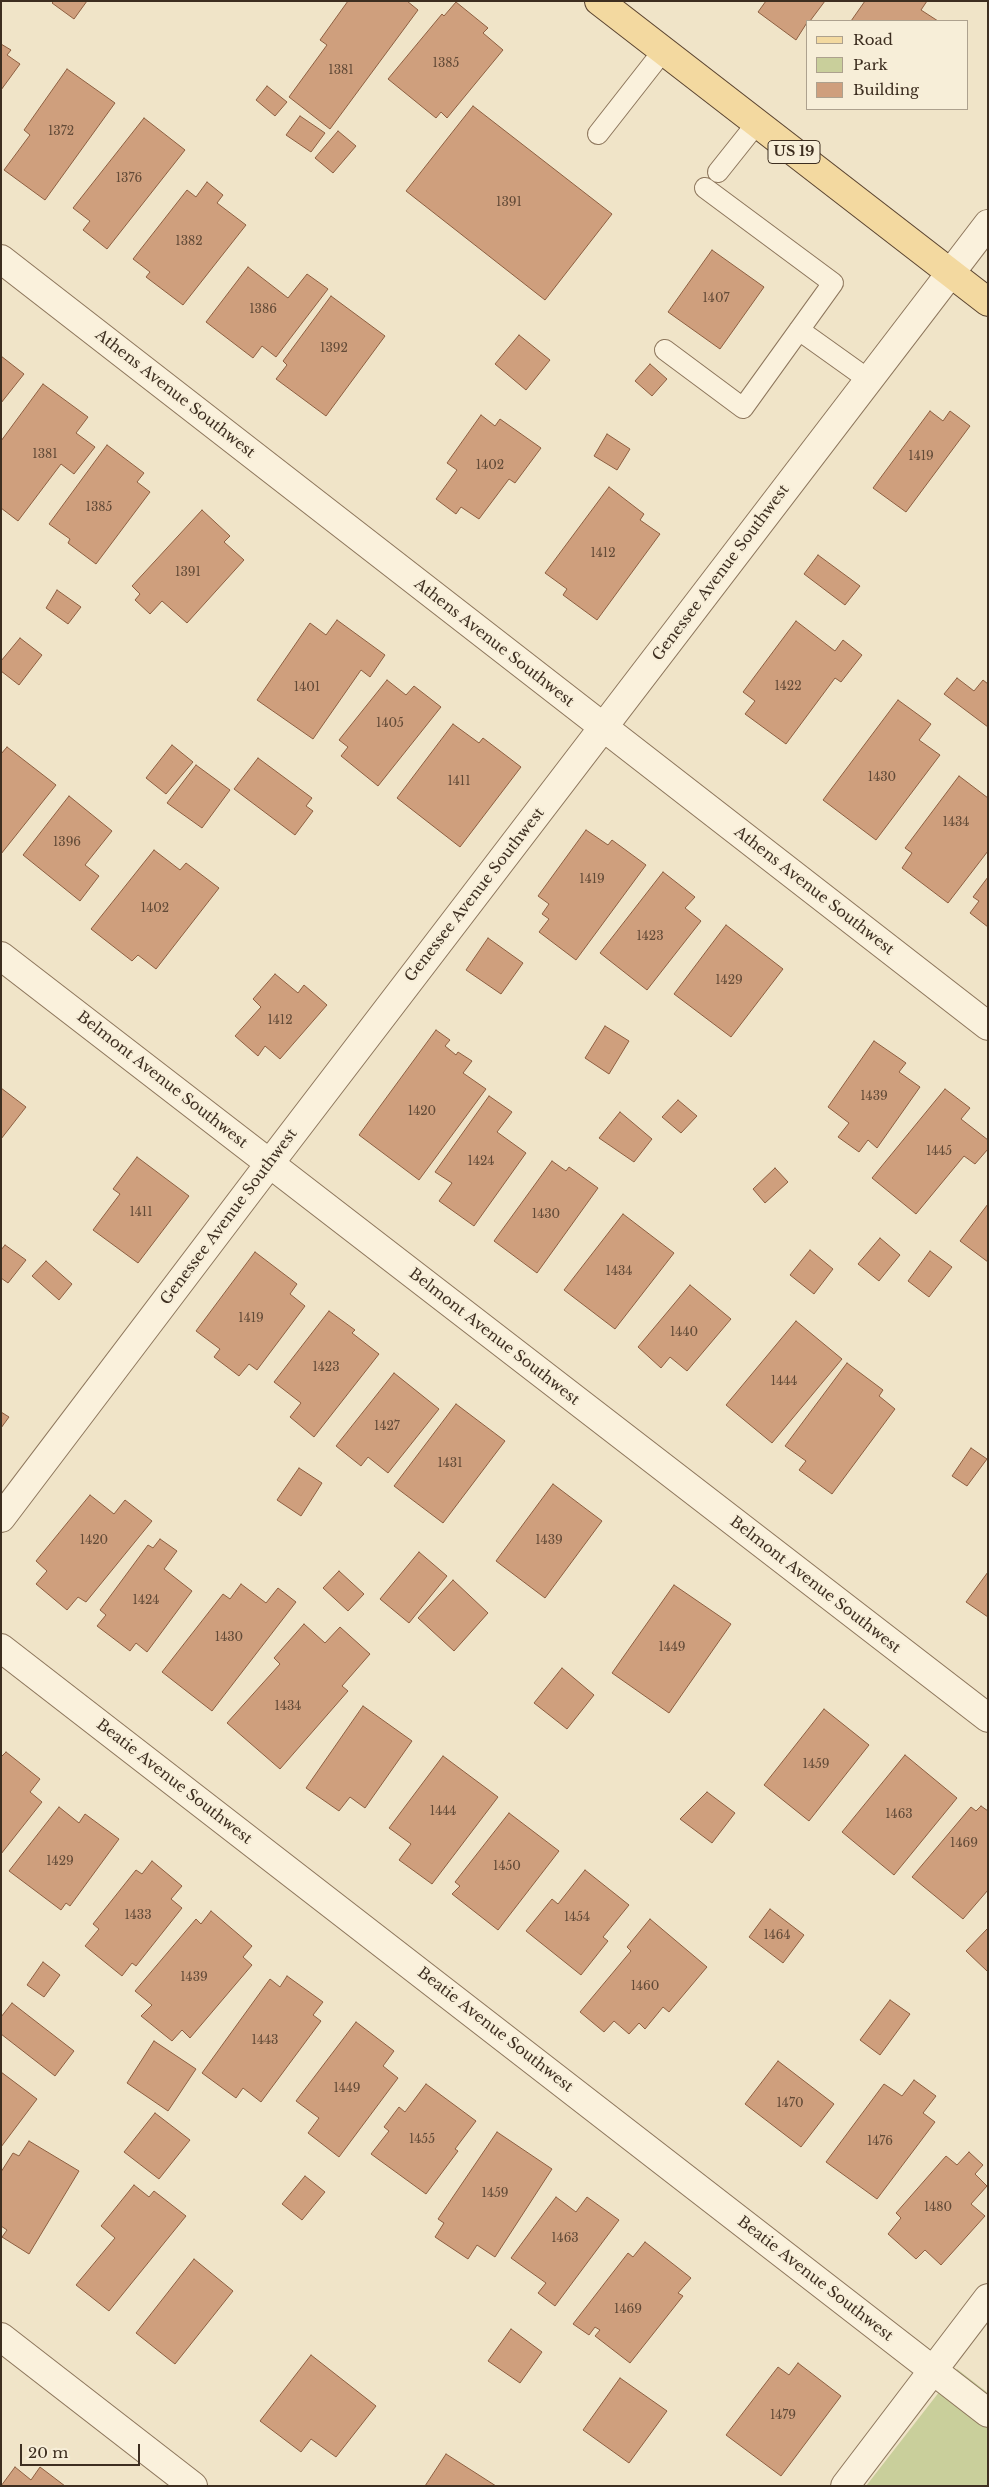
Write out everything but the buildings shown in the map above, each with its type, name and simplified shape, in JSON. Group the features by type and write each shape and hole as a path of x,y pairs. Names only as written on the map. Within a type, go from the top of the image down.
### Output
{"main road":[{"name":"US 19","path":"599,1 988,302"}],"street":[{"name":"Genessee Avenue Southwest","path":"1,1518 988,224"},
{"name":"Athens Avenue Southwest","path":"1,259 988,1026"},
{"name":"Belmont Avenue Southwest","path":"1,956 988,1718"},
{"name":"Beatie Avenue Southwest","path":"1,1648 988,2413"},
{"path":"845,2486 988,2298"},
{"path":"1,2337 193,2486"}],"lane":[{"path":"598,134 664,51"},
{"path":"718,172 757,123"},
{"path":"665,350 743,408 833,283 705,188"},
{"path":"799,330 869,380"}],"green space":[{"path":"957,2369 988,2393 988,2486 866,2486"}]}
